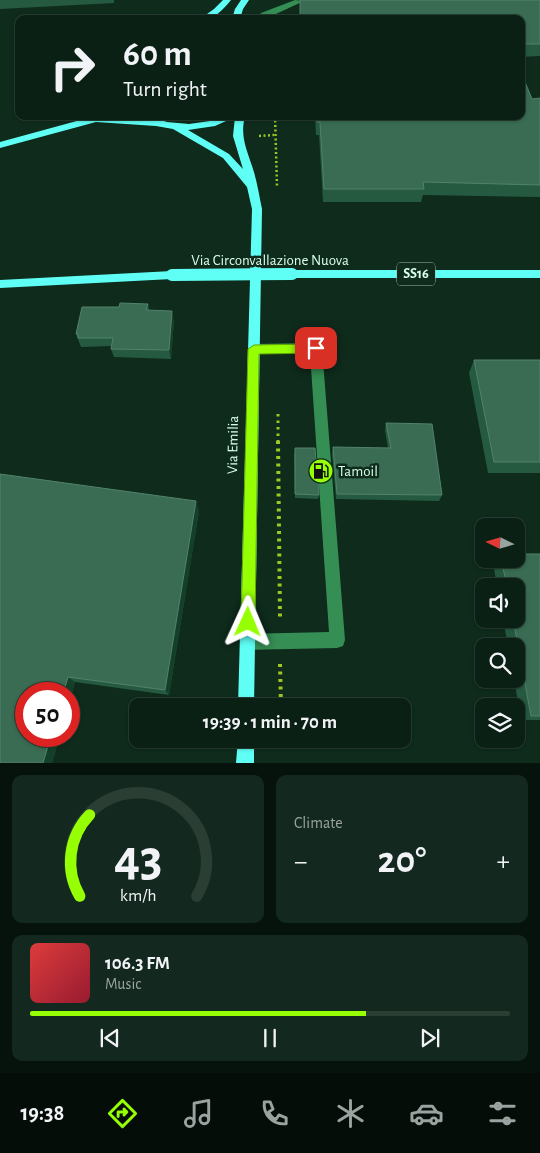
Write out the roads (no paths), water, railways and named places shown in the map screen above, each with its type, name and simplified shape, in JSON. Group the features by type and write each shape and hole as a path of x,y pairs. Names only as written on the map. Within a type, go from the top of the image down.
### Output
{"main road":[{"path":"210,15 227,0"},
{"path":"237,15 238,9 244,0"},
{"path":"39,132 62,120"},
{"path":"0,145 39,132 92,120"},
{"path":"115,120 154,122 176,127 200,126 225,120"},
{"path":"150,120 154,122"},
{"name":"Via Emilia","path":"239,120 237,128 238,145 247,166 257,209 246,698"},
{"name":"Via Emilia","path":"176,127 226,156 251,185"},
{"name":"Via Circonvallazione Nuova","path":"0,284 172,275 540,274"},
{"path":"245,763 246,748"}],"street":[{"path":"263,15 302,1"},
{"path":"248,642 337,640 316,348 254,349"}],"place":[{"name":"Tamoil","path":"321,471"}]}
